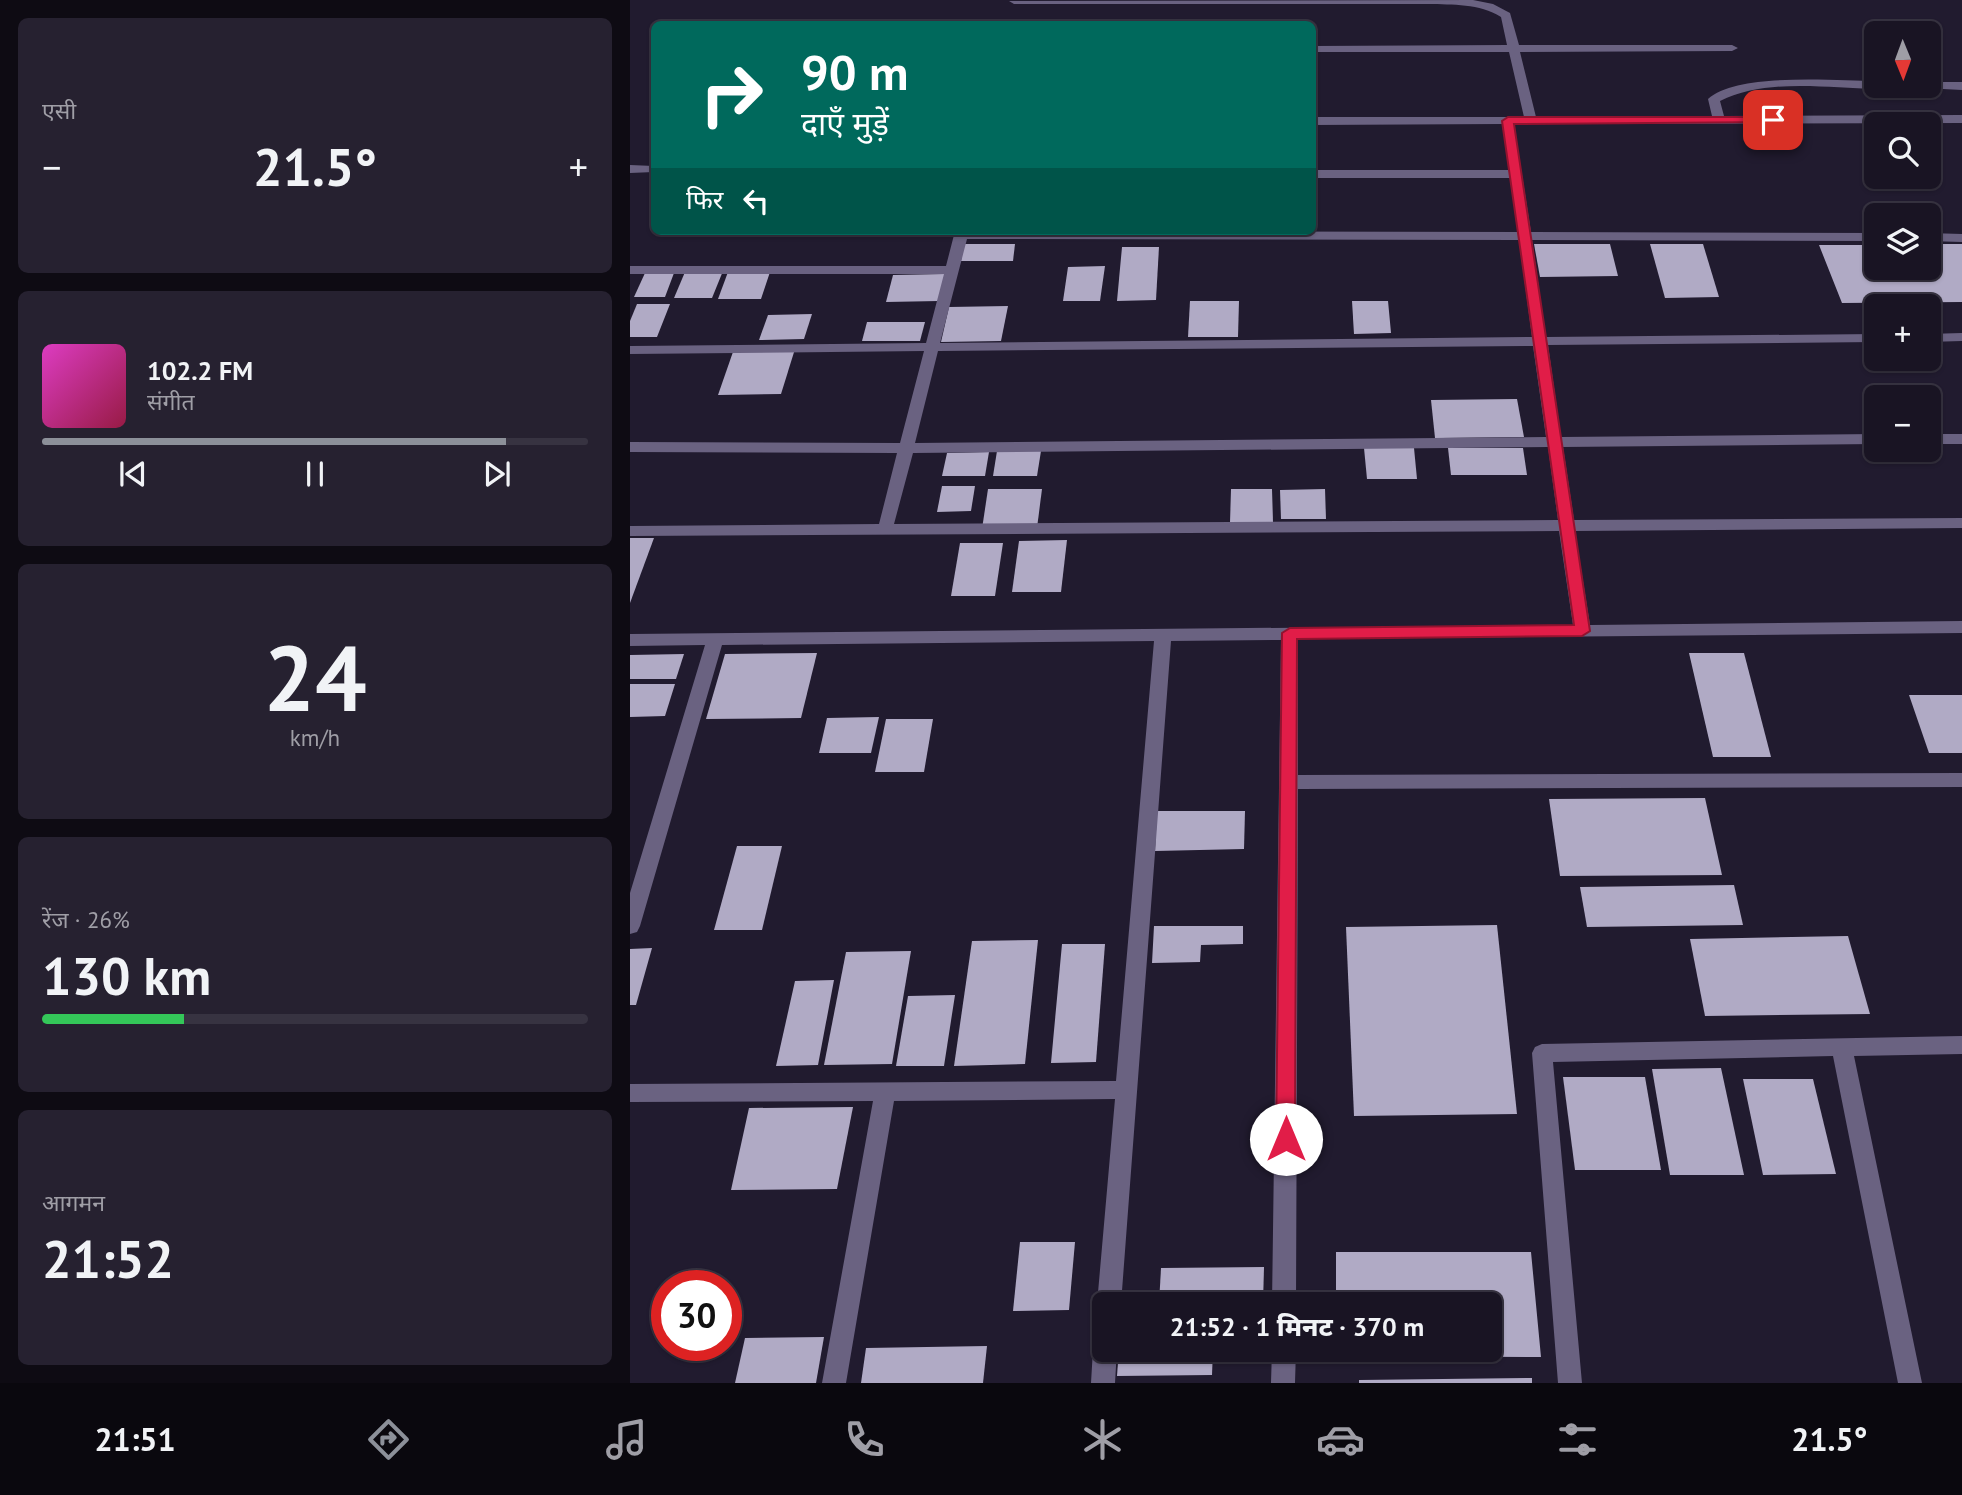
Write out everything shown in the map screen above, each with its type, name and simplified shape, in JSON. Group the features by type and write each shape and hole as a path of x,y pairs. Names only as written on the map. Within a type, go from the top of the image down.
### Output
{"street":[{"path":"1014,1 1428,1 1499,4 1506,15 1531,120"},
{"path":"1316,48 1732,48"},
{"path":"1719,120 1714,99 1726,91 1779,85 1864,85"},
{"path":"1941,86 1962,86"},
{"path":"1316,121 1962,119"},
{"path":"1508,121 1582,631"},
{"path":"630,169 651,169"},
{"path":"1316,174 1516,174"},
{"path":"1316,234 1864,237"},
{"path":"885,530 962,235"},
{"path":"1941,237 1962,237"},
{"path":"630,270 953,270"},
{"path":"1941,338 1962,337"},
{"path":"630,350 1540,344 1864,338"},
{"path":"630,447 906,448 1864,439"},
{"path":"1941,439 1962,439"},
{"path":"630,531 1962,523"},
{"path":"630,640 1962,627"},
{"path":"1284,1292 1290,633"},
{"path":"1110,1292 1163,635"},
{"path":"630,926 716,639"},
{"path":"1289,782 1962,780"},
{"path":"1570,1383 1542,1053 1962,1045"},
{"path":"1842,1047 1910,1383"},
{"path":"630,1093 1126,1090"},
{"path":"834,1383 885,1091"},
{"path":"1102,1383 1104,1362"},
{"path":"1283,1383 1284,1362"}],"building":[{"path":"964,244 1015,244 1013,261 961,261"},
{"path":"1534,244 1610,244 1618,276 1540,277"},
{"path":"1650,244 1703,244 1719,297 1665,298"},
{"path":"1941,244 1962,244 1962,302 1941,302 1941,294 1864,294 1864,303 1842,303 1819,245 1864,245 1864,280 1941,280"},
{"path":"1122,247 1159,247 1156,300 1117,301"},
{"path":"1105,266 1100,301 1063,301 1068,267"},
{"path":"723,271 712,298 674,298 685,272"},
{"path":"728,272 770,272 761,299 718,299"},
{"path":"645,273 674,273 665,297 634,297"},
{"path":"945,274 939,301 886,302 893,275"},
{"path":"1190,301 1239,301 1238,337 1188,337"},
{"path":"1352,301 1388,301 1391,333 1354,334"},
{"path":"637,304 670,304 657,337 630,337 630,321"},
{"path":"1008,306 1001,341 941,342 949,307"},
{"path":"812,314 804,339 759,340 768,315"},
{"path":"867,322 925,322 920,341 862,341"},
{"path":"734,349 795,349 781,394 718,395"},
{"path":"1517,399 1524,437 1435,438 1431,400"},
{"path":"1364,448 1414,448 1417,479 1367,479"},
{"path":"1448,448 1523,448 1527,475 1451,475"},
{"path":"997,451 1041,451 1037,476 993,476"},
{"path":"989,452 985,476 942,476 947,453"},
{"path":"942,486 975,486 971,511 937,512"},
{"path":"988,489 1042,489 1037,528 982,529"},
{"path":"1231,489 1272,489 1273,522 1230,523"},
{"path":"1325,489 1326,519 1281,519 1280,490"},
{"path":"630,538 654,538 630,603"},
{"path":"1067,540 1061,592 1012,592 1019,541"},
{"path":"960,543 1003,543 995,596 951,596"},
{"path":"817,653 801,718 706,719 725,654"},
{"path":"1689,653 1744,653 1771,757 1713,757"},
{"path":"684,654 676,679 630,679 630,655"},
{"path":"630,684 675,684 665,716 630,717"},
{"path":"1909,695 1962,695 1962,753 1929,753"},
{"path":"879,717 871,753 819,753 827,718"},
{"path":"886,719 933,719 924,772 875,772"},
{"path":"1705,798 1722,875 1560,876 1549,799"},
{"path":"1157,811 1245,811 1244,849 1155,851"},
{"path":"737,846 782,846 762,930 714,930"},
{"path":"1734,885 1743,925 1587,927 1580,887"},
{"path":"1497,925 1517,1114 1354,1116 1346,927"},
{"path":"1154,926 1243,926 1243,944 1201,945 1200,962 1152,963"},
{"path":"1848,936 1870,1014 1705,1016 1690,939"},
{"path":"1038,940 1025,1064 954,1066 972,941"},
{"path":"1062,944 1105,944 1096,1062 1051,1063"},
{"path":"652,948 636,1005 630,1005 630,949"},
{"path":"911,951 892,1064 824,1065 846,952"},
{"path":"834,980 818,1065 776,1066 795,981"},
{"path":"955,995 944,1066 896,1066 908,996"},
{"path":"1721,1068 1744,1175 1670,1175 1652,1069"},
{"path":"1563,1077 1645,1077 1661,1170 1575,1170"},
{"path":"1743,1079 1813,1079 1836,1174 1763,1175"},
{"path":"853,1107 837,1189 731,1190 749,1108"},
{"path":"1020,1242 1075,1242 1069,1310 1013,1311"},
{"path":"1336,1252 1531,1252 1541,1357 1502,1357 1502,1292 1336,1292"},
{"path":"1264,1267 1263,1292 1160,1292 1161,1268"},
{"path":"824,1337 816,1383 735,1383 745,1338"},
{"path":"987,1346 983,1383 861,1383 866,1348"},
{"path":"1118,1362 1212,1362 1212,1375 1117,1376"},
{"path":"1532,1378 1532,1383 1359,1383 1359,1380"}],"route":[{"path":"1286,1139 1290,633 1582,631 1508,121 1773,120"}]}
